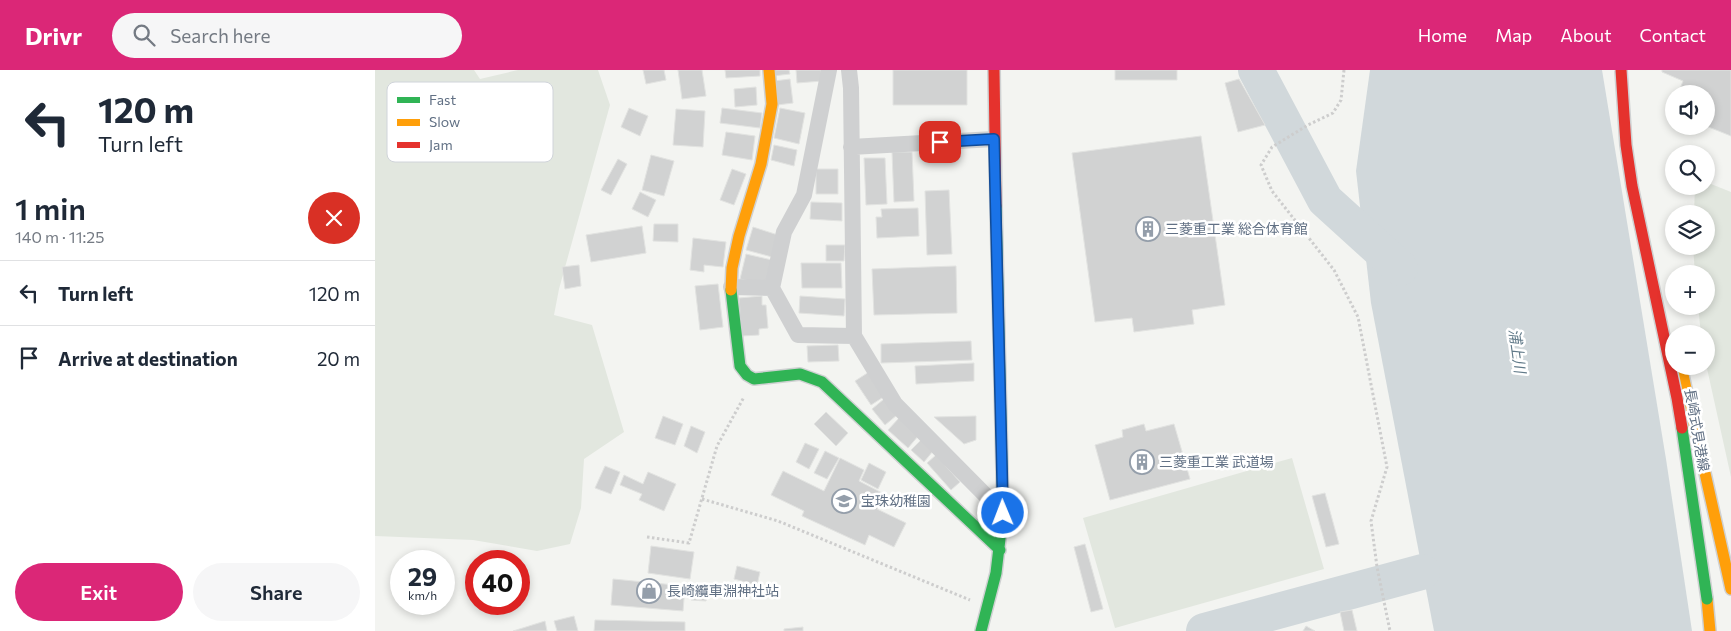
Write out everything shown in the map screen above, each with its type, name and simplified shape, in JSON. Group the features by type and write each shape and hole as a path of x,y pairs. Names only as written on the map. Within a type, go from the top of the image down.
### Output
{"street":[{"path":"769,70 772,104 761,164 739,236 732,268 731,287 740,366 747,375 754,379 800,374 822,382 1000,550"},
{"path":"829,70 804,194 784,232 772,288 798,335 854,336"},
{"path":"849,70 851,88 854,336 895,404 1003,513"},
{"path":"851,88 855,70"},
{"path":"981,631 989,608 1000,550 1003,513 994,70"},
{"path":"1612,70 1614,118 1621,160 1670,325"},
{"name":"長崎式見港線","path":"1621,70 1624,128 1632,186 1677,398 1694,502 1710,631"},
{"path":"851,147 994,139"},
{"path":"731,287 772,288"},
{"name":"長崎式見港線","path":"1683,375 1713,500 1731,589"}],"path":[{"path":"1344,70 1341,100 1333,113 1272,147 1261,164 1272,192 1334,270 1358,317 1387,467 1371,521 1377,567 1390,631"},
{"path":"647,537 689,543 717,446 754,379"},
{"path":"702,499 778,521 989,608"}],"shaded area":[{"path":"375,70 474,70 480,79 518,70 598,70 610,105 559,289 554,315 592,325 624,432 584,459 581,508 570,544 537,551 473,540 375,536"},
{"path":"1715,186 1731,192 1731,477 1708,375 1715,375 1715,325 1700,325 1699,315 1715,315 1715,265 1694,265 1694,255 1715,255 1715,205 1694,205 1695,195 1715,195"},
{"path":"1292,458 1324,569 1115,628 1083,518"}],"water":[{"name":"浦上川","path":"1370,70 1602,70 1666,459 1692,631 1434,631 1371,303 1356,171"}],"building":[{"path":"643,70 664,70 666,80 646,84"},
{"path":"678,70 702,70 706,96 682,99"},
{"path":"725,70 760,70 760,76 726,78"},
{"path":"772,70 789,70 790,74 773,76"},
{"path":"796,70 821,70 822,81 797,83"},
{"path":"893,70 967,70 967,105 893,105"},
{"path":"1115,70 1177,70 1177,80 1115,80"},
{"path":"1662,70 1731,70 1731,136 1715,130 1715,85 1681,85 1683,81 1662,72"},
{"path":"790,79 793,103 777,105 774,81"},
{"path":"1239,79 1265,125 1238,132 1225,83"},
{"path":"756,87 757,105 735,107 734,89"},
{"path":"629,108 648,116 640,136 621,127"},
{"path":"722,108 762,113 760,128 720,123"},
{"path":"780,108 805,113 799,144 774,138"},
{"path":"676,109 705,111 703,147 673,145"},
{"path":"726,132 755,136 752,160 722,155"},
{"name":"三菱重工業 総合体育館","path":"1201,136 1225,305 1192,310 1194,324 1134,332 1132,318 1095,322 1072,153"},
{"path":"774,145 797,150 794,166 771,160"},
{"path":"892,152 912,152 914,201 894,202"},
{"path":"651,155 674,161 664,196 642,190"},
{"path":"864,158 885,158 887,204 866,205"},
{"path":"618,159 627,164 611,195 601,190"},
{"path":"732,169 746,174 734,205 720,200"},
{"path":"816,169 838,169 838,194 816,194"},
{"path":"949,190 952,254 927,255 925,191"},
{"path":"640,192 656,200 648,217 632,209"},
{"path":"811,202 842,203 842,221 810,219"},
{"path":"918,208 919,236 877,238 876,217 882,217 881,209"},
{"path":"654,224 678,224 678,242 653,241"},
{"path":"642,226 646,253 591,262 586,235"},
{"path":"753,227 778,235 772,257 746,250"},
{"path":"693,238 726,242 723,267 704,265 704,272 690,270"},
{"path":"826,245 845,245 844,261 826,261"},
{"path":"746,254 772,260 767,285 740,279"},
{"path":"801,263 841,263 842,288 802,288"},
{"path":"579,265 581,286 565,289 562,267"},
{"path":"956,266 957,313 874,315 872,269"},
{"path":"718,284 723,327 700,330 695,286"},
{"path":"762,296 762,305 766,305 768,328 759,329 759,335 742,336 739,298"},
{"path":"800,296 845,299 844,316 799,313"},
{"path":"971,341 972,360 881,363 881,344"},
{"path":"838,345 839,361 808,362 807,346"},
{"path":"974,363 974,381 916,384 915,366"},
{"path":"869,372 885,396 871,405 855,381"},
{"path":"884,399 897,415 885,425 872,409"},
{"path":"826,412 848,433 836,446 814,424"},
{"path":"663,416 683,424 675,445 655,438"},
{"path":"976,416 976,440 964,444 934,417"},
{"path":"899,418 919,435 908,448 888,430"},
{"name":"三菱重工業 武道場","path":"1144,424 1146,431 1174,424 1190,479 1110,500 1095,445 1123,437 1122,430"},
{"path":"691,426 705,432 697,453 684,446"},
{"path":"921,440 933,451 924,462 911,450"},
{"path":"805,443 819,449 809,469 796,462"},
{"path":"825,451 839,458 827,479 814,473"},
{"path":"936,455 960,482 951,490 927,463"},
{"path":"840,458 864,470 859,481 884,494 877,509 906,523 894,547 869,535 865,545 802,516 804,511 771,495 783,471 824,491"},
{"path":"869,463 886,472 878,489 861,480"},
{"path":"605,466 620,472 611,494 595,488"},
{"path":"648,472 676,484 664,511 639,500 642,494 620,485 624,475 643,484"},
{"path":"1325,493 1339,544 1326,547 1312,496"},
{"path":"1085,544 1103,609 1091,612 1074,547"},
{"path":"651,546 694,552 690,579 648,573"},
{"path":"737,566 760,572 757,585 734,579"},
{"path":"613,579 685,586 683,611 611,605"},
{"path":"693,587 708,588 706,601 691,600"},
{"path":"1352,610 1357,631 1344,631 1340,612"},
{"path":"574,616 578,631 557,631 554,621"},
{"path":"595,620 685,622 685,631 594,631"},
{"path":"545,621 547,631 513,631"},
{"path":"1306,626 1315,631 1303,631"},
{"path":"803,627 803,631 784,631 784,629"}],"waterway":[{"path":"1256,70 1325,200 1400,268"},
{"path":"1204,631 1422,572"}],"traffic: fast":[{"path":"981,631 996,573 1003,513 996,206"},
{"path":"731,290 740,366 747,375 754,379 800,374 822,382 1000,550"},
{"path":"1682,428 1707,599"}],"traffic: slow":[{"path":"731,290 732,268 739,236 761,164 772,104 769,70"},
{"path":"1683,375 1731,589"},
{"path":"1707,599 1710,631"}],"traffic: jam":[{"path":"994,70 996,206"},
{"path":"1621,70 1626,145 1632,186 1682,428"}],"place":[{"name":"三菱重工業 総合体育館","path":"1148,229"},
{"name":"三菱重工業 武道場","path":"1142,462"},
{"name":"宝珠幼稚園","path":"844,501"},
{"name":"長崎纜車淵神社站","path":"649,591"}],"route":[{"path":"940,142 994,139 1003,513"}]}
